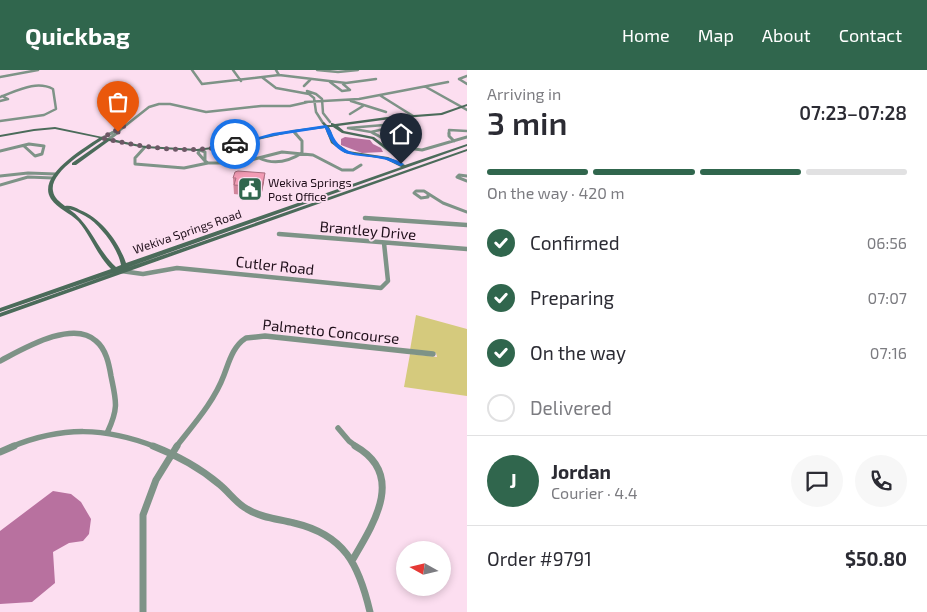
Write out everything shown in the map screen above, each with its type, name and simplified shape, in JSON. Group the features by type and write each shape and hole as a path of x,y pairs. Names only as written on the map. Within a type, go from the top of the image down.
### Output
{"street":[{"path":"0,76 38,70"},
{"path":"192,70 202,84 241,81 279,75 343,83 376,80"},
{"path":"233,70 241,81"},
{"path":"276,70 279,75"},
{"path":"317,70 338,72 358,70"},
{"path":"467,76 459,79 467,84"},
{"path":"264,78 276,88 309,94 314,98 316,112 325,124 332,142 346,152 386,158 408,166"},
{"path":"304,86 310,80"},
{"path":"330,82 342,91 350,90 343,83"},
{"path":"0,185 28,177 55,176 109,140 149,107 159,104 170,104 206,112 290,106 308,102 350,101 448,82"},
{"path":"270,84 312,92 320,96 324,103 323,113 332,124 343,132 373,138 393,156 408,166"},
{"path":"0,121 56,114 58,112 55,110 53,89 48,86 31,87 1,97"},
{"path":"426,87 466,107"},
{"path":"380,96 413,116"},
{"path":"0,101 5,102 8,99 1,97"},
{"path":"350,101 386,112"},
{"path":"350,114 362,106"},
{"path":"0,136 55,128 145,147 200,150 227,146 303,126 442,114 466,107"},
{"path":"273,134 325,124"},
{"path":"372,132 384,129 384,125 348,128 372,132 400,147 422,150 467,137"},
{"path":"62,206 87,214 100,226 124,262 121,271 113,269 88,231 77,217 62,206 56,201 50,193 49,187 55,176 65,165 102,138 124,126"},
{"path":"293,130 302,141 302,153"},
{"path":"454,141 448,136 449,130 467,132"},
{"path":"0,151 24,146 38,144 44,146 42,154 35,156 24,146"},
{"name":"Wekiva Springs Road","path":"0,315 467,145"},
{"path":"145,147 135,158 135,164 184,168 207,162 229,164 282,152 313,155 342,170 353,170 362,165"},
{"path":"200,150 205,152 207,162"},
{"name":"Wekiva Springs Road","path":"408,166 416,167 467,150"},
{"path":"259,157 266,162 287,162 302,153"},
{"path":"0,176 28,172 55,176"},
{"path":"467,176 457,177 467,181"},
{"path":"428,194 448,205 467,212"},
{"path":"365,218 467,225"},
{"path":"88,231 107,234"},
{"name":"Brantley Drive","path":"279,234 467,251"},
{"name":"Wekiva Springs Road","path":"0,310 113,269 124,262 136,261 201,241"},
{"name":"Cutler Road","path":"121,271 130,275 142,276 160,269 177,268 381,288 388,281 384,243"},
{"path":"0,361 40,341 59,334 73,332 92,336 105,353 117,406 116,414 108,431"},
{"name":"Palmetto Concourse","path":"143,612 143,515 150,490 172,454 218,389 238,344 250,336 272,337 434,354"},
{"path":"338,428 352,444 373,458 379,468 382,483 380,506 373,525 353,559"},
{"path":"0,452 49,434 108,431 132,437 172,454 216,482 235,503 249,511 262,517 304,526 321,532 339,544 353,559 363,577 370,612"}],"shaded area":[{"path":"345,137 370,140 381,148 383,152 362,153 341,145 341,139"},
{"path":"416,315 467,329 467,396 404,387 410,354 437,357 436,353 410,350"},
{"path":"53,491 71,494 81,502 91,519 89,534 83,541 69,543 53,552 55,583 32,602 0,604 0,531"}],"building":[{"path":"235,172 265,173 262,187 234,185 236,178 233,178"}],"way so far":[{"path":"118,132 124,126 102,138 145,147 181,150 197,150 235,144"}],"place":[{"name":"Wekiva Springs Post Office","path":"250,189"}],"route":[{"path":"235,144 293,130 326,126 332,142 338,148 346,152 386,158 401,164"}]}
